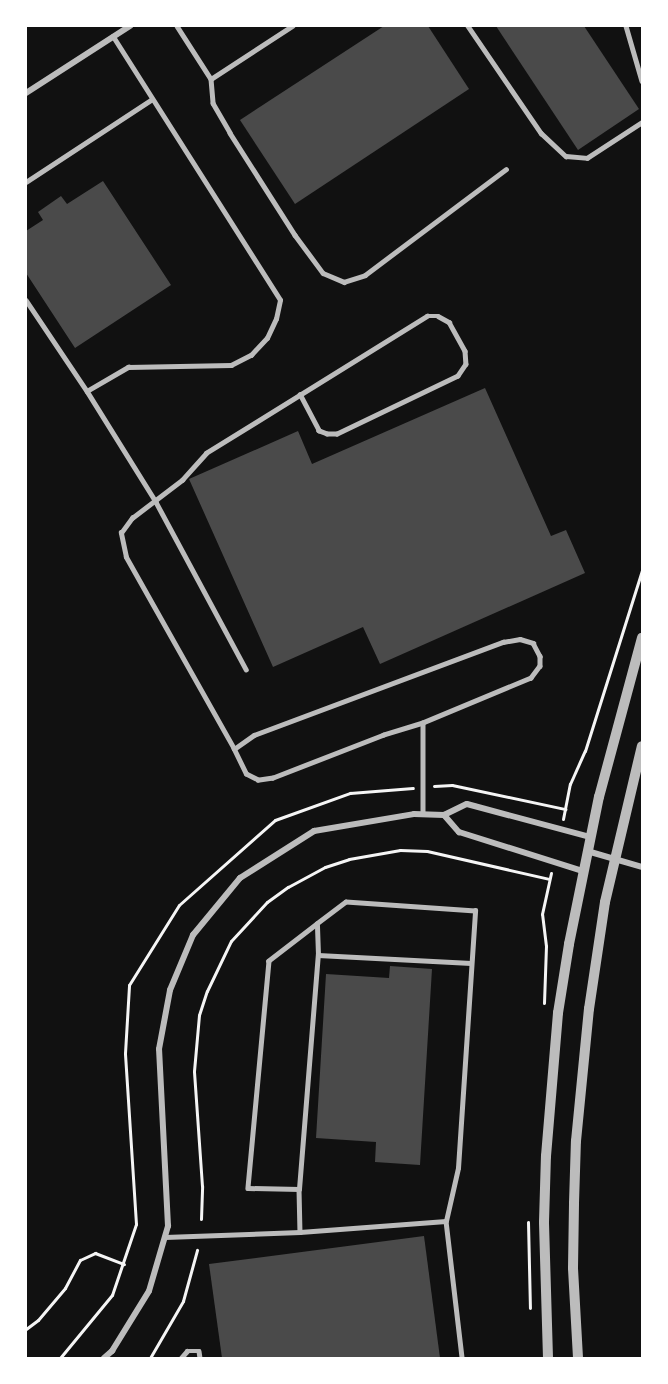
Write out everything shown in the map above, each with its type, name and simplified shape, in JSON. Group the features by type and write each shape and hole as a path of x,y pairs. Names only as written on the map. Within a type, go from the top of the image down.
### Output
{"street":[{"path":"26,93 130,26"},
{"path":"548,1359 544,1280 546,1155 558,1014 590,837 642,638"},
{"path":"578,1359 573,1268 576,1141 588,1009 615,860 642,746"},
{"path":"104,1359 112,1351 149,1291 168,1226 159,1049 170,990 193,935 240,878 314,831 423,814 444,815 467,804 590,837"},
{"path":"444,815 459,832 583,871"},
{"path":"587,851 642,867"}],"lane":[{"path":"177,26 211,79 213,103 295,235 323,273 344,282 365,275 506,168"},
{"path":"211,79 292,26"},
{"path":"468,26 541,133 566,156 587,158 642,122"},
{"path":"626,26 642,81"},
{"path":"87,390 128,367 231,365 251,355 267,338 276,319 280,300 151,100 113,36"},
{"path":"26,182 151,100"},
{"path":"26,300 87,390 156,502 246,669"},
{"path":"234,749 254,735 503,642 520,639 533,644 540,656 540,666 531,678 423,723 384,735 273,778 258,780 246,774 126,557 121,533 132,518 182,480 206,453 427,316 438,316 449,322 465,351 466,364 458,376 337,434 319,431 300,395"},
{"path":"423,723 423,814"},
{"path":"299,1189 248,1188 269,961 346,902 475,911 458,1168 446,1221 462,1359"},
{"path":"300,1232 299,1189 318,955 317,924"},
{"path":"318,955 471,963"},
{"path":"165,1237 300,1232 446,1221"},
{"path":"181,1359 187,1351 200,1351 200,1359"}],"path":[{"path":"561,829 570,784 585,751 642,570"},
{"path":"60,1359 112,1295 136,1224 125,1053 129,985 179,905 275,820 350,793 452,785 565,809"},
{"path":"201,1219 202,1185 194,1071 199,1015 211,982 231,941 267,902 288,887 325,867 349,859 399,850 427,851 549,879 553,861"},
{"path":"150,1359 183,1301 197,1250"},
{"path":"26,1329 38,1320 65,1288 80,1260 95,1253 124,1264"}],"building":[{"path":"384,26 428,26 469,89 295,204 240,120"},
{"path":"496,26 584,26 639,109 578,150"},
{"path":"103,181 171,285 75,348 26,273 26,231 43,220 38,212 61,196 67,204"},
{"path":"485,388 551,536 566,530 585,573 380,664 363,627 273,667 189,479 298,431 312,464"},
{"path":"390,966 432,969 420,1165 375,1162 376,1142 316,1138 326,974 389,978"},
{"path":"424,1236 440,1358 222,1358 209,1264"}]}
